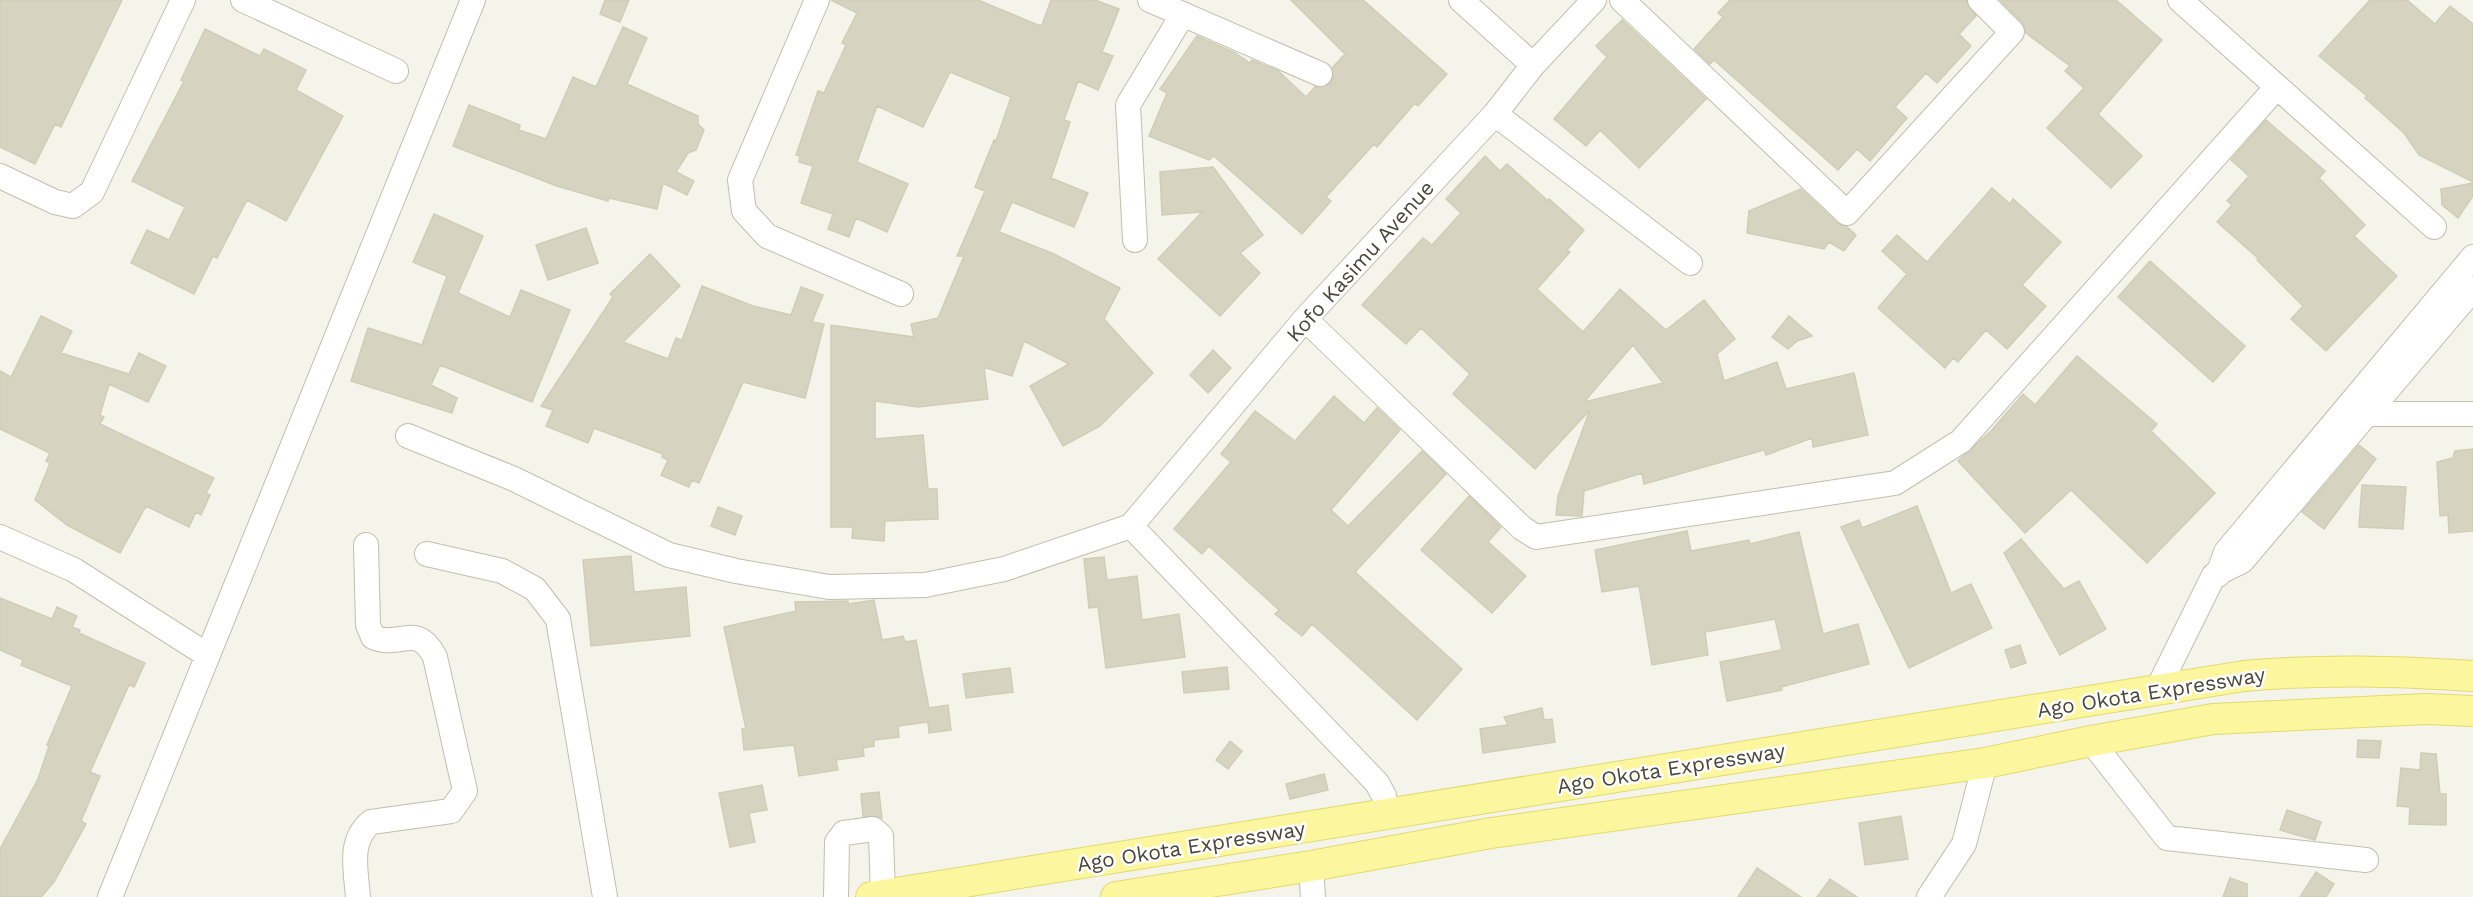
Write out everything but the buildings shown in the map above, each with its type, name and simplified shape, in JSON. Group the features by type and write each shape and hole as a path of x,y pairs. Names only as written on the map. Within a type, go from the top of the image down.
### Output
{"main road":[{"name":"Ago Okota Expressway","path":"877,896 2244,676 2315,670 2473,676"},
{"name":"Ago Okota Expressway","path":"1116,897 1311,866 1491,833 1984,763 2213,719 2427,709 2473,711"}],"street":[{"path":"0,176 55,202 73,206 92,192 183,0"},
{"path":"243,0 396,71"},
{"path":"110,897 473,0"},
{"path":"817,0 740,180 744,211 767,236 901,294"},
{"path":"1150,0 1320,74"},
{"path":"1461,0 1533,65"},
{"name":"Kofo Kasimu Avenue","path":"1131,526 1305,319 1495,114 1533,65 1593,0"},
{"path":"1622,0 1847,213 2012,32 1980,0"},
{"path":"2180,0 2434,227"},
{"path":"1135,240 1128,105 1183,14"},
{"path":"1305,319 1522,528 1536,537 1895,483 1961,441 2276,88"},
{"path":"1495,114 1690,263"},
{"path":"2157,690 2214,575 2242,561 2360,409 2473,257"},
{"path":"2360,409 2473,289"},
{"path":"2360,409 2473,414"},
{"path":"408,436 514,479 669,555 736,571 829,587 925,585 1004,569 1131,526 1377,783 1384,796 1388,814"},
{"path":"0,537 74,570 207,655"},
{"path":"358,897 355,845 362,829 371,822 452,812 465,791 435,657 427,642 416,637 384,641 373,637 368,625 366,545"},
{"path":"427,554 502,571 535,589 558,619 605,897"},
{"path":"2091,741 2167,838 2366,860"},
{"path":"1929,897 1964,844 1984,763"},
{"path":"836,897 837,842 844,833 873,829 881,836 877,896"},
{"path":"1311,866 1313,897"}]}
